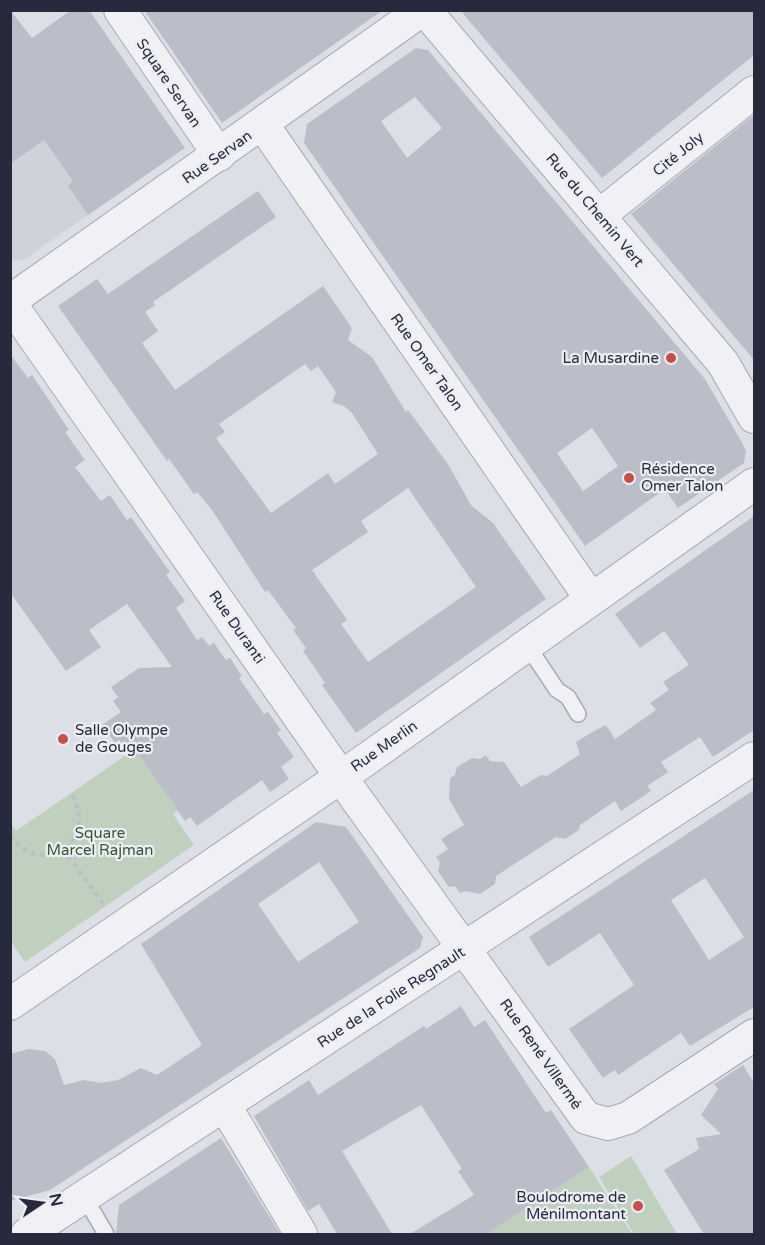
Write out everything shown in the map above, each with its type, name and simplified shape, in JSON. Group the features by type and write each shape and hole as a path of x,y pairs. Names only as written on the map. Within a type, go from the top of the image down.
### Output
{"street":[{"name":"Square Servan","path":"120,10 219,155"},
{"name":"Rue Servan","path":"10,302 424,10"},
{"name":"Rue du Chemin Vert","path":"424,10 600,215 751,400"},
{"name":"Cité Joly","path":"600,215 754,92"},
{"name":"Rue Omer Talon","path":"263,125 591,599"},
{"name":"Rue Duranti","path":"10,302 464,950"},
{"name":"Rue Merlin","path":"10,1004 341,776 754,484"},
{"name":"Rue de la Folie Regnault","path":"27,1234 754,758"},
{"name":"Rue René Villermé","path":"464,950 586,1118 593,1121 608,1124 628,1118 754,1035"},
{"path":"225,1106 300,1234"}],"lane":[{"path":"527,645 557,690 568,698 578,714"},
{"path":"85,1198 106,1234"}],"path":[{"path":"10,836 18,847 32,854 56,853 71,844 78,834 81,821 71,793"},
{"path":"63,849 109,911"}],"shaded area":[{"path":"10,11 134,183 22,261 10,259"}],"green space":[{"name":"Square Marcel Rajman","path":"135,749 178,811 173,814 194,845 25,962 11,941 10,823 16,831"},
{"name":"Boulodrome de Ménilmontant","path":"631,1156 677,1234 634,1234 599,1177"},
{"path":"589,1167 632,1234 486,1234"}],"building":[{"path":"10,10 32,38 71,10 89,10 185,148 88,215 68,186 73,181 44,140 10,164"},
{"path":"144,10 383,10 222,123"},
{"path":"460,10 754,10 754,55 602,178"},
{"path":"416,48 428,50 705,379 746,451 744,463 678,508 665,489 585,546 304,143 307,124","holes":["415,97 442,128 407,158 381,121","592,428 618,466 583,491 557,453"]},
{"path":"754,115 754,360 631,214"},
{"path":"258,191 276,217 153,302 155,305 145,312 158,331 142,343 175,390 323,286 352,328 348,340 372,357 406,412 408,410 448,464 471,505 493,523 546,599 356,733 322,685 325,683 303,651 306,648 293,630 296,628 268,590 265,592 212,510 197,492 194,494 169,459 167,461 58,306 97,279 108,294","holes":["305,364 311,371 318,366 336,392 332,402 344,406 352,413 378,454 335,484 328,473 271,513 216,438 225,432 219,424","408,488 476,587 368,662 341,624 347,620 312,570 368,532 361,521"]},
{"path":"10,354 28,378 32,375 69,430 65,432 85,460 75,467 101,501 110,495 127,520 131,517 170,572 166,575 185,601 176,608 197,640 202,637 209,646 214,643 226,660 230,658 242,676 239,678 264,714 268,712 281,730 277,733 294,757 281,767 289,779 270,792 262,780 197,826 190,817 185,821 135,749 129,753 119,740 115,743 102,725 121,712 113,701 118,697 111,687 139,668 172,667 127,604 89,630 101,647 66,671 10,592"},
{"path":"754,516 754,730 713,757 700,737 661,762 668,772 647,786 651,791 621,811 615,801 580,825 579,830 565,839 556,837 496,876 495,884 480,894 465,891 460,893 455,886 449,887 438,871 440,862 436,857 448,849 441,839 464,825 449,799 450,778 455,775 457,767 472,758 480,759 486,755 490,761 504,762 521,787 541,775 547,776 580,754 576,742 596,730 606,725 615,739 656,710 650,703 669,690 663,682 689,665 664,631 640,648 615,614"},
{"path":"754,790 754,1007 690,1046 681,1033 618,1075 615,1070 603,1078 569,1029 634,985 600,933 548,967 529,937","holes":["705,878 744,937 709,960 671,900"]},
{"path":"316,822 346,827 423,937 420,948 50,1190 10,1201 10,1054 29,1049 45,1051 55,1059 64,1085 84,1080 101,1083 118,1080 141,1068 157,1075 202,1045 141,944","holes":["319,862 359,922 298,962 258,904"]},
{"path":"461,1006 474,1027 485,1020 546,1113 551,1110 589,1167 486,1234 410,1234 474,1195 458,1171 462,1169 421,1105 342,1151 392,1234 337,1234 319,1204 308,1211 254,1116 309,1080 318,1095 424,1026 426,1029"},
{"path":"743,1065 754,1083 754,1234 704,1234 664,1170 699,1149 696,1138 721,1134 701,1115 718,1089 714,1084"},
{"path":"221,1138 280,1234 116,1234 119,1205"}],"place":[{"name":"La Musardine","path":"671,358"},
{"name":"Résidence Omer Talon","path":"629,478"},
{"name":"Salle Olympe de Gouges","path":"63,739"},
{"name":"Boulodrome de Ménilmontant","path":"638,1206"}]}
